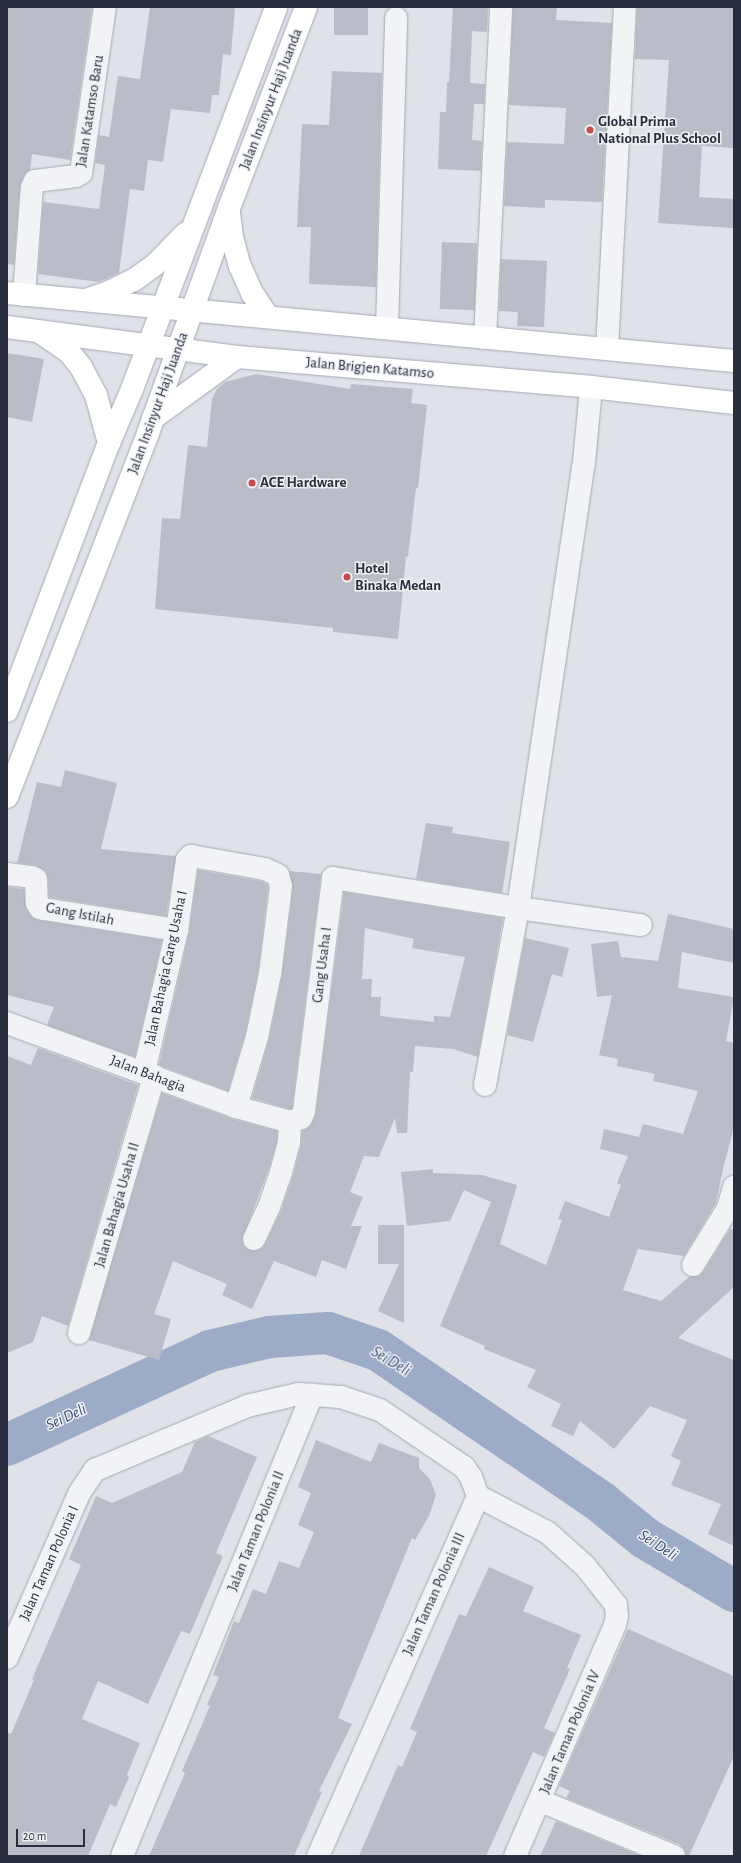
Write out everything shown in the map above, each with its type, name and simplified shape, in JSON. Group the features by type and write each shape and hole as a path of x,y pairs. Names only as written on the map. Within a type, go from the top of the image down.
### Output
{"main road":[{"name":"Jalan Insinyur Haji Juanda","path":"7,712 276,7"},
{"name":"Jalan Insinyur Haji Juanda","path":"7,797 90,588 229,208 306,7"},
{"path":"229,208 232,237 240,266 252,293 268,317"},
{"path":"84,300 109,292 134,280 156,264 176,245 193,224"},
{"path":"15,294 734,361"},
{"name":"Jalan Brigjen Katamso","path":"7,327 237,357 591,387 734,403"},
{"path":"37,330 69,352 81,367 96,395 109,443"},
{"path":"153,418 237,357"}],"street":[{"name":"Jalan Katamso Baru","path":"15,294 32,187 36,181 76,176 81,173 105,7"},
{"path":"485,338 501,7"},
{"path":"607,349 625,7"},
{"path":"387,328 396,18"},
{"path":"485,1085 518,908 584,463 591,387"},
{"name":"Jalan Bahagia Gang Usaha I","path":"149,1074 177,930 189,858 265,869 278,875 280,879 270,974 257,1037 236,1107"},
{"name":"Gang Istilah","path":"7,874 36,879 38,903 44,909 177,930"},
{"name":"Gang Usaha I","path":"290,1122 301,1118 304,1111 333,878 518,908"},
{"path":"518,908 641,925"},
{"name":"Jalan Bahagia","path":"7,1023 236,1107 290,1122"},
{"name":"Jalan Bahagia Usaha II","path":"79,1333 149,1074"},
{"path":"254,1239 269,1207 281,1172 289,1143 290,1122"},
{"path":"693,1265 728,1208 734,1187"},
{"name":"Jalan Taman Polonia I","path":"7,1658 80,1492 86,1481 95,1470 247,1406 299,1394 312,1395"},
{"path":"312,1395 341,1397 380,1410 464,1467 471,1477 478,1496"},
{"name":"Jalan Taman Polonia II","path":"122,1856 312,1395"},
{"name":"Jalan Taman Polonia IV","path":"478,1496 547,1532 585,1566 616,1605 617,1616 615,1625 541,1801 515,1856"},
{"name":"Jalan Taman Polonia III","path":"318,1856 478,1496"},
{"path":"541,1801 674,1856"}],"building":[{"path":"7,7 92,7 70,160 32,154 30,170 24,175 20,186 14,265 7,264"},
{"path":"150,7 235,7 231,55 223,54 219,95 212,95 210,113 171,109 163,162 148,160 144,191 130,189 119,273 99,282 38,274 43,202 99,209 105,165 95,163 99,135 109,137 118,76 140,79"},
{"path":"334,7 368,7 368,35 334,35"},
{"path":"453,7 488,7 487,32 472,31 470,83 485,84 484,104 474,104 472,140 482,141 481,171 438,169 440,112 446,112"},
{"path":"513,7 557,7 556,20 612,23 602,202 545,200 545,208 504,206 507,142 564,144 566,108 509,105"},
{"path":"637,7 734,7 734,148 702,146 699,197 734,199 734,228 658,223 669,60 635,59"},
{"path":"332,71 382,73 376,287 309,284 311,227 297,227 302,124 329,125"},
{"path":"442,242 477,243 475,310 440,309"},
{"path":"501,259 547,261 544,327 517,326 518,312 499,311"},
{"path":"7,353 44,359 32,422 7,417"},
{"path":"256,374 350,389 351,384 413,389 411,403 427,405 418,488 416,488 408,557 406,556 398,639 333,632 333,628 155,609 162,518 180,519 188,445 207,447 212,399 217,389 225,382"},
{"path":"65,770 117,783 101,849 176,856 166,916 49,897 46,871 35,865 17,863 37,782 61,787"},
{"path":"426,823 453,827 452,833 510,842 502,893 416,879"},
{"path":"198,870 261,881 267,884 268,887 258,972 245,1034 228,1091 159,1065 189,933"},
{"path":"289,871 321,874 292,1108 289,1109 252,1098 269,1040 282,976 293,888"},
{"path":"7,887 24,889 26,909 30,915 37,920 162,940 135,1057 47,1025 54,1007 7,995"},
{"path":"344,892 503,918 478,1057 453,1049 415,1046 413,1072 410,1072 407,1133 397,1133 395,1118 379,1157 364,1156 350,1192 363,1197 351,1226 362,1226 346,1269 322,1260 316,1277 274,1261 252,1309 222,1295 227,1284 173,1261 154,1314 171,1319 159,1360 89,1340 162,1093 232,1119 277,1131 277,1141 269,1168 242,1240 244,1246 249,1250 255,1251 261,1249 265,1244 281,1211 301,1146 302,1131 310,1127 316,1113","holes":["365,928 414,939 412,948 465,957 450,1017 434,1016 434,1022 380,1016 381,997 371,997 372,979 362,979"]},
{"path":"668,914 734,929 734,963 682,952 678,988 734,997 726,1041 734,1043 734,1127 716,1203 684,1256 638,1249 623,1290 661,1301 689,1277 699,1276 730,1229 734,1229 734,1287 678,1338 734,1360 734,1546 708,1534 721,1504 671,1485 681,1461 671,1456 687,1420 650,1406 614,1449 580,1421 573,1436 551,1426 561,1404 527,1387 536,1370 484,1349 485,1346 440,1326 491,1202 464,1190 450,1221 407,1226 401,1172 433,1169 433,1173 482,1175 517,1185 500,1244 546,1265 562,1220 558,1219 565,1201 609,1217 621,1185 617,1183 628,1156 600,1149 604,1129 639,1137 643,1124 683,1134 698,1091 653,1081 655,1074 617,1066 618,1059 599,1055 612,995 597,997 591,944 618,941 621,957 658,961"},
{"path":"525,938 569,948 562,977 552,974 533,1042 507,1035"},
{"path":"38,1048 138,1085 68,1326 42,1316 33,1342 7,1353 7,1056 31,1065"},
{"path":"378,1225 404,1225 404,1323 378,1311 399,1264 378,1264"},
{"path":"208,1436 257,1457 216,1553 223,1556 190,1634 181,1631 148,1704 98,1681 82,1719 140,1743 127,1775 129,1777 116,1807 110,1804 88,1856 7,1856 7,1732 11,1734 34,1680 32,1679 81,1565 69,1559 96,1496 112,1503 182,1472 195,1442"},
{"path":"316,1440 371,1462 379,1443 419,1458 419,1468 430,1479 436,1495 429,1516 415,1540 412,1538 338,1718 352,1724 319,1791 322,1792 294,1856 149,1856 185,1773 182,1771 210,1706 207,1705 219,1677 213,1675 234,1621 239,1623 253,1589 266,1594 279,1561 299,1568 314,1532 298,1525 311,1493 298,1487"},
{"path":"489,1567 534,1587 523,1611 581,1635 567,1668 570,1669 544,1728 555,1733 544,1757 533,1752 486,1856 359,1856 398,1765 402,1767 417,1732 410,1729 459,1614 466,1616"},
{"path":"628,1629 734,1676 734,1756 689,1856 686,1856 684,1849 679,1844 566,1798 570,1791 559,1786"},
{"path":"556,1821 641,1856 540,1856"}],"waterway":[{"name":"Sei Deli","path":"7,1445 210,1351 269,1337 328,1333 378,1350 602,1503 645,1538 734,1591"}],"place":[{"name":"Global Prima National Plus School","path":"590,130"},
{"name":"ACE Hardware","path":"252,483"},
{"name":"Hotel Binaka Medan","path":"347,577"}]}
